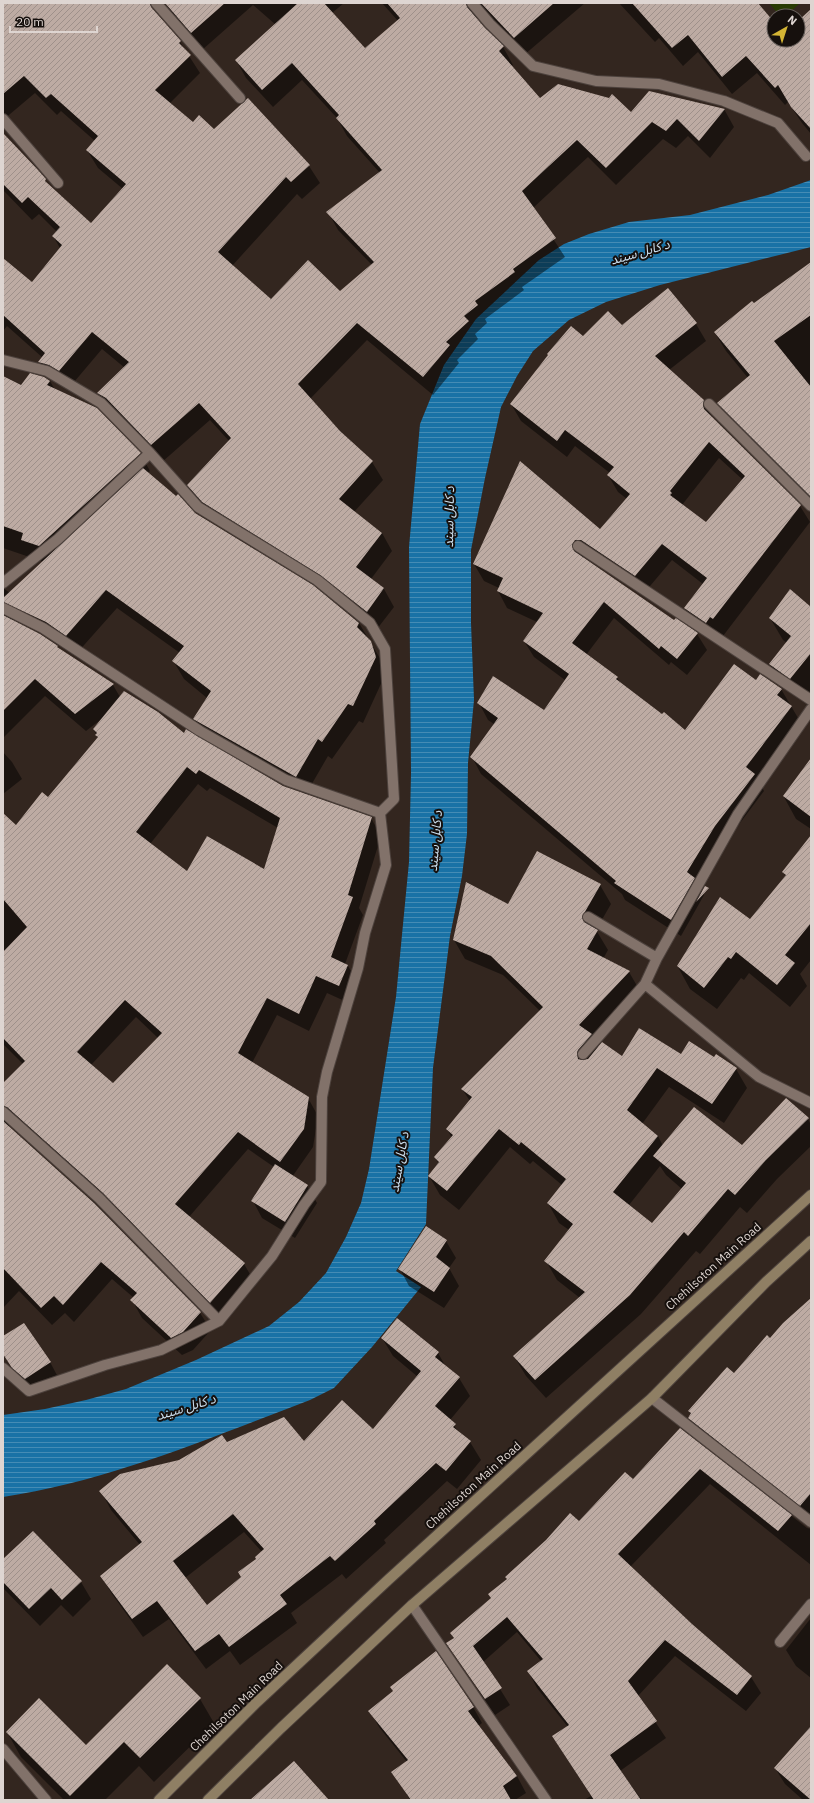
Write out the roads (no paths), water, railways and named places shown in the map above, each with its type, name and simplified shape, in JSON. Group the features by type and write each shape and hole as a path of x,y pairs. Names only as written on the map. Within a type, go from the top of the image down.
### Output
{"main road":[{"name":"Chehilsoton Main Road","path":"158,1800 257,1702 382,1585 811,1195"},
{"path":"208,1800 281,1728 412,1605 652,1398 766,1282 811,1241"}],"street":[{"path":"156,3 240,98"},
{"path":"472,3 490,24 533,66 596,81 659,84 724,101 778,123 806,156"},
{"path":"3,119 58,183"},
{"path":"3,360 47,371 101,403 150,453 198,507 317,580 370,623 385,649 394,799 380,813"},
{"path":"709,404 811,506"},
{"path":"3,583 58,539 150,453"},
{"path":"578,546 811,700"},
{"path":"3,608 43,628 200,731 286,780 380,813"},
{"path":"583,1054 645,984 657,958 738,814 811,709"},
{"path":"3,1368 29,1391 105,1365 161,1350 219,1321 272,1256 304,1205 321,1182 322,1097 358,968 365,932 386,865 380,813"},
{"path":"588,918 657,958"},
{"path":"645,984 759,1077 811,1103"},
{"path":"3,1112 99,1198 219,1321"},
{"path":"652,1398 811,1522"},
{"path":"780,1642 811,1604"},
{"path":"412,1605 546,1800"},
{"path":"3,1749 46,1800"}],"water":[{"name":"د کابل سيند","path":"811,180 811,247 660,285 606,302 569,320 533,351 517,376 501,407 471,550 471,623 474,700 468,763 467,834 462,876 450,936 433,1068 426,1224 396,1271 421,1287 372,1347 334,1388 310,1400 159,1457 43,1490 3,1497 3,1415 45,1409 126,1389 196,1360 269,1326 299,1302 326,1273 346,1237 361,1203 369,1169 396,997 409,862 411,773 409,547 420,424 444,365 476,319 539,260 564,244 589,234 629,222 690,215 768,195"}]}
